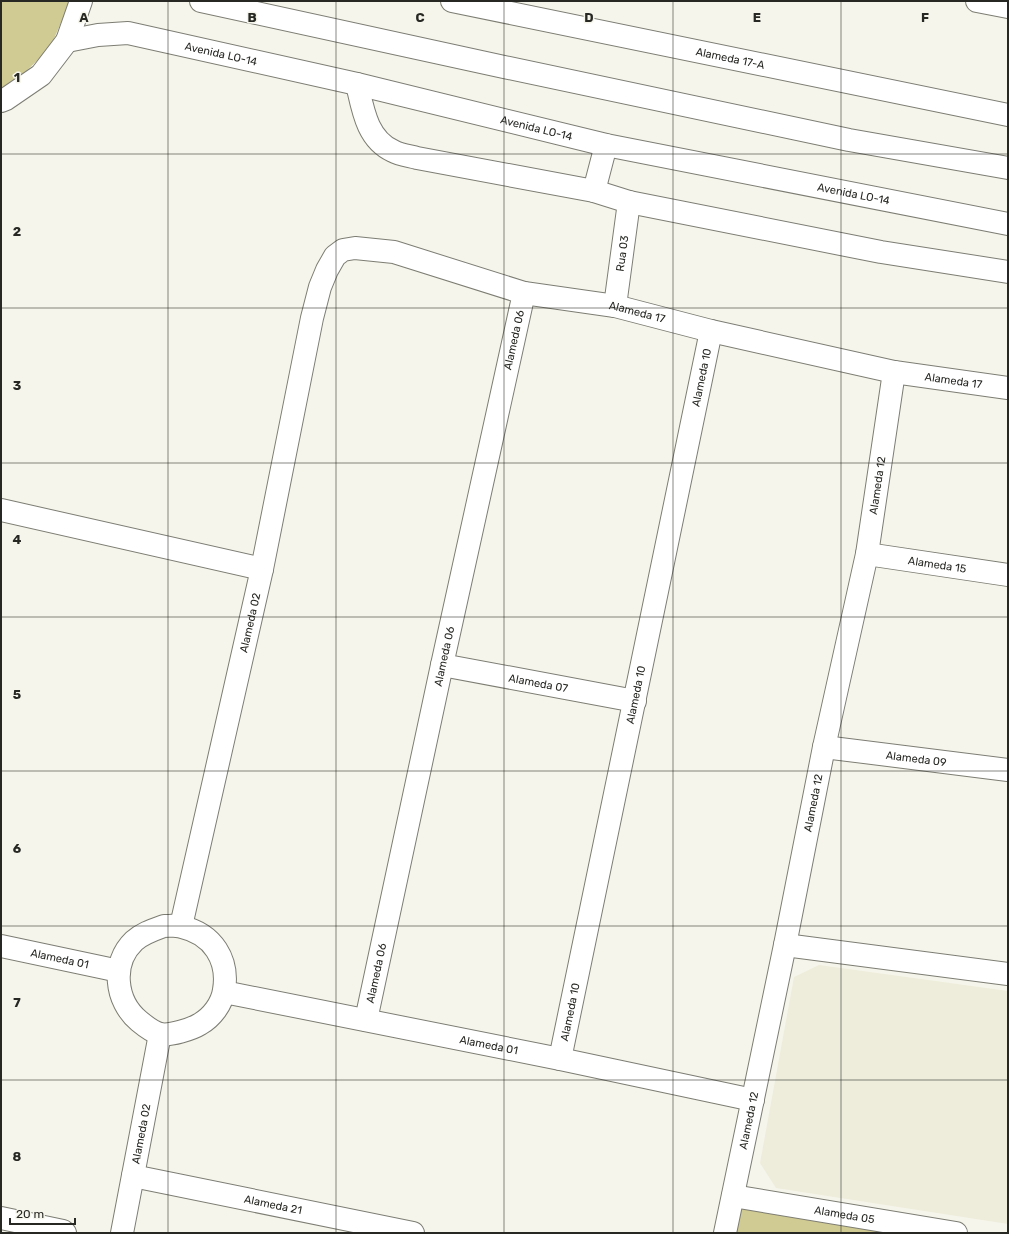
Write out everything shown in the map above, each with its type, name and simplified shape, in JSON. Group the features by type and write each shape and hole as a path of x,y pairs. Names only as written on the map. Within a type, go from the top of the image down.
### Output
{"street":[{"path":"1,100 6,99 41,75 67,42 81,1"},
{"name":"Alameda 17-A","path":"452,1 516,8 1008,115"},
{"path":"977,1 1008,8"},
{"path":"216,3 849,140 1008,168"},
{"name":"Avenida LO-14","path":"67,42 98,35 128,33 358,84 606,145 1008,224"},
{"path":"358,84 367,124 378,142 393,152 417,158 594,191 629,202 881,252 1008,272"},
{"path":"594,191 606,145"},
{"name":"Rua 03","path":"615,306 629,202"},
{"name":"Alameda 17","path":"312,318 320,287 335,256 343,250 355,248 394,252 524,293 615,306 711,331 894,372 1008,388"},
{"name":"Alameda 06","path":"366,1020 524,293"},
{"name":"Alameda 02","path":"181,926 262,569 312,318"},
{"name":"Alameda 10","path":"560,1059 711,331"},
{"name":"Alameda 12","path":"725,1233 754,1100 824,746 867,554 894,372"},
{"path":"1,510 262,569"},
{"name":"Alameda 15","path":"867,554 1008,575"},
{"name":"Alameda 07","path":"442,665 635,702"},
{"name":"Alameda 09","path":"824,746 1008,770"},
{"path":"164,926 181,926 198,932 212,943 218,952 226,974 224,992 218,1007 206,1020 192,1029 160,1034 132,1016 123,1002 119,987 119,971 124,955 134,941 148,931 164,926"},
{"path":"785,945 1008,974"},
{"name":"Alameda 01","path":"1,946 119,971"},
{"name":"Alameda 01","path":"224,992 560,1059 754,1100"},
{"name":"Alameda 02","path":"122,1233 160,1034"},
{"name":"Alameda 21","path":"133,1176 321,1224 414,1233"},
{"name":"Alameda 05","path":"733,1196 956,1233"},
{"path":"1,1218 63,1231 66,1233"}],"shaded area":[{"path":"1,1 70,1 50,48 15,82 1,88"},
{"path":"819,965 1008,991 1008,1224 776,1188 760,1163 794,977"},
{"path":"733,1196 956,1233 725,1233"}]}
